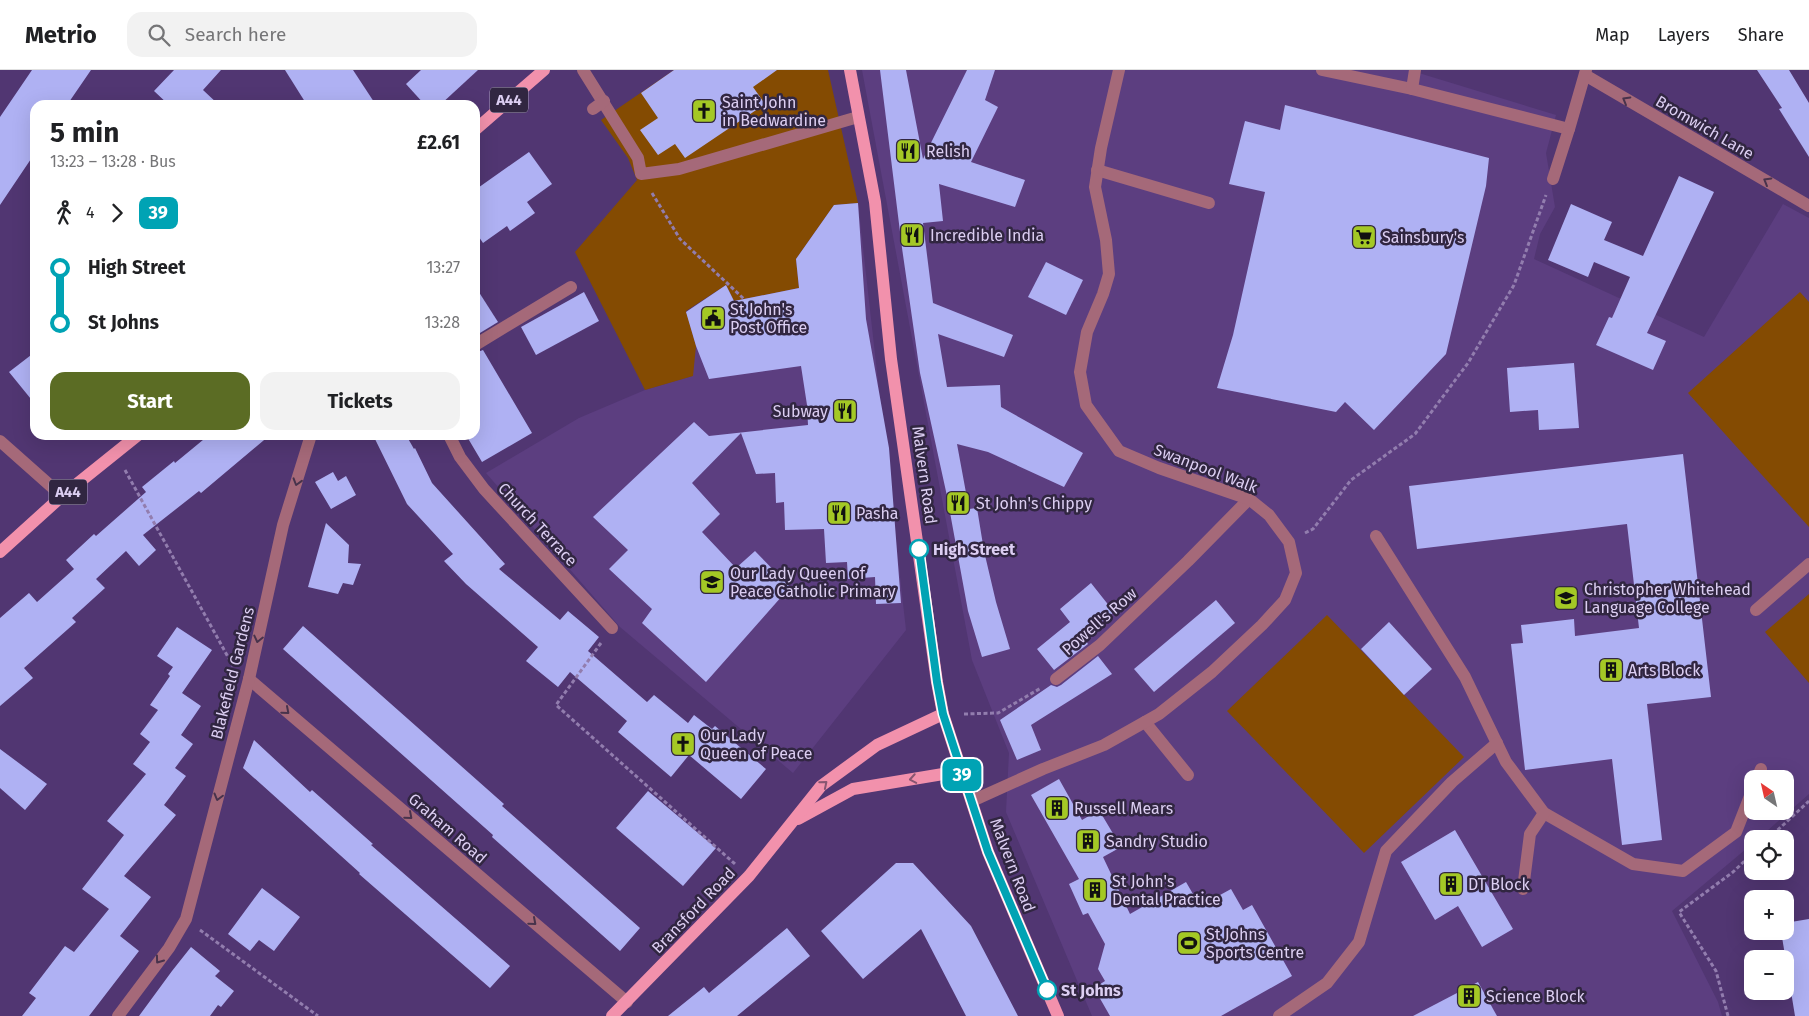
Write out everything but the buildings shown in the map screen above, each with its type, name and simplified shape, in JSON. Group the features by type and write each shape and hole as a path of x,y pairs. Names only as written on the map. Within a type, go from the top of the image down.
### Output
{"main road":[{"name":"A44","path":"480,126 544,70"},
{"name":"Malvern Road","path":"850,70 875,202 891,360 943,714 988,852 1058,1016"},
{"name":"A44","path":"0,552 62,496 132,440"},
{"name":"Bransford Road","path":"612,1016 749,876 821,786 877,745 943,714"},
{"name":"Bransford Road","path":"794,822 853,789 961,771"}],"street":[{"path":"583,70 598,105 638,158 641,174 679,169 858,117"},
{"name":"Swanpool Walk","path":"972,800 1104,745 1159,714 1212,672 1262,625 1285,600 1296,573 1290,542 1269,515 1249,499 1159,468 1119,451 1086,405 1080,372 1087,332 1109,274 1106,240 1095,187 1101,148 1119,70"},
{"path":"1322,70 1412,89 1569,129"},
{"path":"1412,89 1415,70"},
{"name":"Bromwich Lane","path":"1553,179 1585,73 1809,206"},
{"path":"1097,170 1209,203"},
{"path":"480,342 571,287"},
{"name":"Blakefield Gardens","path":"118,1016 168,948 186,919 249,679 283,525 309,440"},
{"name":"Church Terrace","path":"452,440 460,457 484,489 612,628"},
{"path":"0,441 62,496"},
{"name":"Powell's Row","path":"1056,679 1107,639 1249,499"},
{"path":"1376,536 1465,677 1506,762 1544,813 1633,864 1683,870 1736,832 1744,812"},
{"path":"1756,610 1809,564"},
{"name":"Graham Road","path":"249,679 627,1002"},
{"path":"1145,722 1188,775"},
{"path":"1279,1016 1327,983 1359,942 1386,852 1452,782 1497,744"},
{"path":"1523,889 1530,834 1544,813"}],"path":[{"path":"641,174 680,239 744,299"},
{"path":"1290,542 1312,529 1351,480 1415,434 1468,363 1514,285 1553,179"},
{"path":"116,454 231,664 249,679"},
{"path":"612,628 556,705 749,876"},
{"path":"943,714 998,713 1056,679"},
{"path":"1778,830 1809,801"},
{"path":"1728,1016 1716,971 1679,912 1734,872 1744,862"},
{"path":"186,919 318,1016"}],"shaded area":[{"path":"674,70 828,70 858,203 834,205 796,259 799,288 734,301 726,285 686,311 696,346 693,376 645,390 575,252 637,180 628,158 601,120"},
{"path":"862,70 1409,70 1556,115 1546,153 1555,207 1540,234 1534,259 1704,337 1783,204 1809,218 1809,794 1794,807 1794,770 1744,770 1744,820 1780,820 1768,830 1744,830 1744,851 1672,911 1718,1002 1722,1016 1092,1016 1006,812 1009,753 972,660"},
{"path":"858,203 906,630 793,773 620,627 486,473 579,418 645,390 692,376 686,312 726,285 796,259 834,205"},
{"path":"1800,292 1809,302 1809,527 1688,393"},
{"path":"1809,594 1809,683 1765,632"},
{"path":"1327,615 1464,757 1364,853 1227,711"}],"bus line":[{"name":"39","path":"919,549 943,714 988,852 1047,990"}],"place":[{"name":"Saint John in Bedwardine","path":"704,111"},
{"name":"Relish","path":"908,151"},
{"name":"Incredible India","path":"912,235"},
{"name":"Sainsbury's","path":"1364,237"},
{"name":"St John's Post Office","path":"713,318"},
{"name":"Subway","path":"845,411"},
{"name":"St John's Chippy","path":"958,503"},
{"name":"Pasha","path":"839,513"},
{"name":"High Street","path":"919,549"},
{"name":"Our Lady Queen of Peace Catholic Primary","path":"712,582"},
{"name":"Christopher Whitehead Language College","path":"1566,598"},
{"name":"Arts Block","path":"1611,670"},
{"name":"Our Lady Queen of Peace","path":"683,744"},
{"name":"Russell Mears","path":"1057,808"},
{"name":"Sandry Studio","path":"1088,841"},
{"name":"DT Block","path":"1451,884"},
{"name":"St John's Dental Practice","path":"1095,890"},
{"name":"St Johns Sports Centre","path":"1189,943"},
{"name":"St Johns","path":"1047,990"},
{"name":"Science Block","path":"1469,996"}]}
